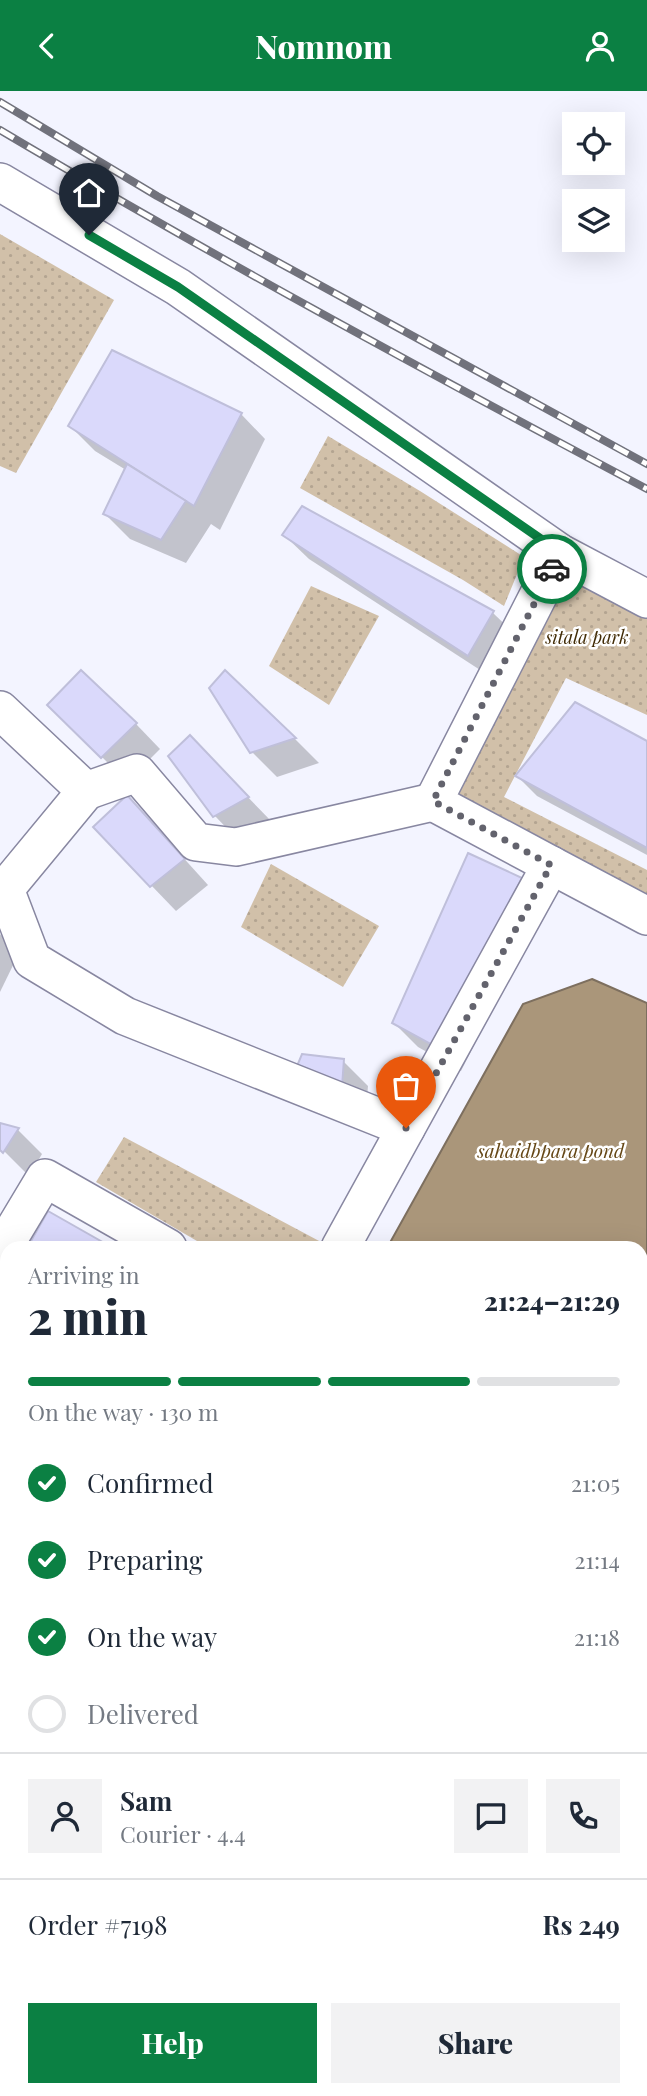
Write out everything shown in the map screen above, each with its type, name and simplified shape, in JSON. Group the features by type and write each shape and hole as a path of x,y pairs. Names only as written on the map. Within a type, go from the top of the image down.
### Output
{"street":[{"path":"0,182 178,287 561,553 647,599"},
{"path":"433,801 561,553"},
{"path":"0,710 86,792"},
{"path":"406,1128 125,1016 33,960 5,889 86,792 137,773 196,842 236,847 433,801 647,916"},
{"path":"345,1241 551,865"},
{"path":"7,1241 44,1178 156,1241"}],"green space":[{"path":"0,234 114,300 16,473 0,466"},
{"path":"328,436 524,557 504,606 300,488"},
{"name":"sitala park","path":"564,574 647,619 647,715 566,678 504,797 647,870 647,895 453,796"},
{"path":"311,586 379,616 329,705 269,666"},
{"path":"271,864 379,926 343,987 241,927"},
{"path":"124,1137 319,1241 197,1241 96,1182"}],"water":[{"name":"sahaidbpara pond","path":"592,979 647,1003 647,1241 391,1241 523,1004"}],"building":[{"path":"112,350 242,413 194,506 68,426"},
{"path":"127,464 186,501 161,540 103,514"},
{"path":"302,506 494,611 468,656 282,535"},
{"path":"81,670 137,723 101,758 47,705"},
{"path":"225,670 296,738 250,753 209,688"},
{"path":"575,702 647,741 647,848 515,776"},
{"path":"190,735 249,797 213,817 168,756"},
{"path":"127,795 185,859 150,887 93,827"},
{"path":"468,853 522,878 436,1047 392,1023"},
{"path":"302,1054 344,1059 342,1087 292,1078"},
{"path":"0,1123 19,1128 3,1153 0,1150"},
{"path":"48,1211 101,1241 31,1241"}],"railway":[{"path":"0,102 157,196 647,464"},
{"path":"0,130 321,313 647,489"}],"way so far":[{"path":"406,1128 551,865 433,801 552,569"}],"route":[{"path":"89,235 178,287 561,553 552,569"}]}
